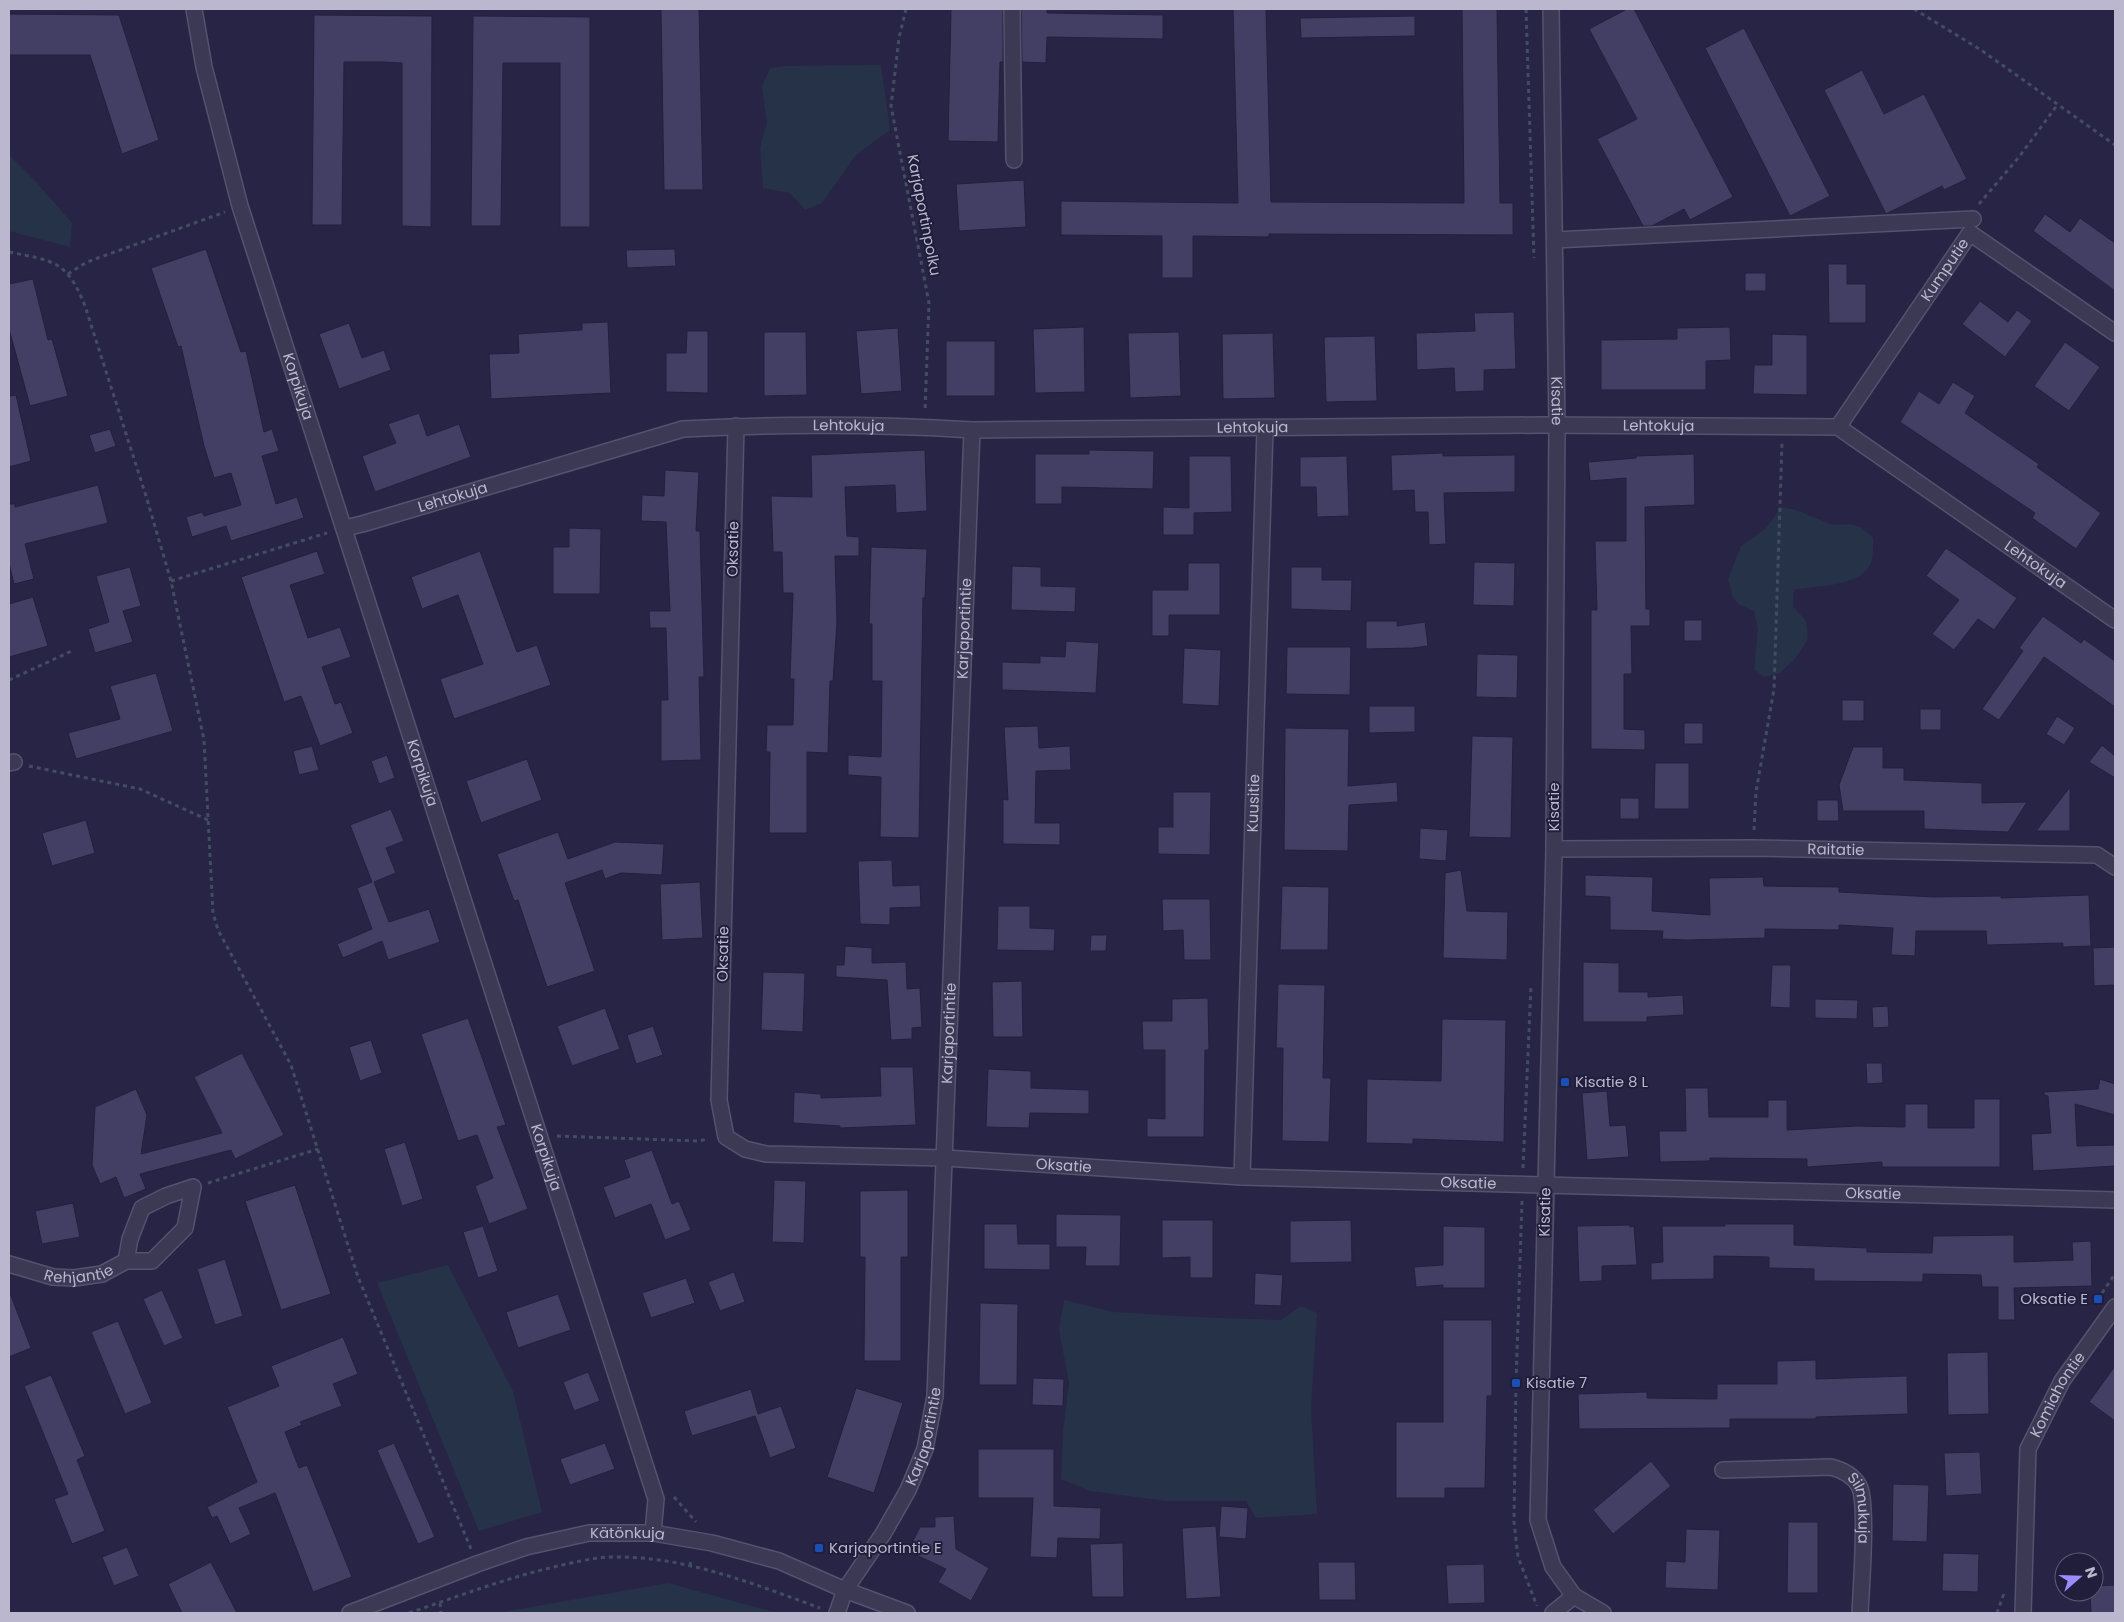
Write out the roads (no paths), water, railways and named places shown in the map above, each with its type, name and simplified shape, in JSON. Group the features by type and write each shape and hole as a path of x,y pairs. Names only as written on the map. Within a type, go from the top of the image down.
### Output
{"street":[{"name":"Korpikuja","path":"194,9 204,67 240,206 656,1499 653,1533"},
{"path":"1012,9 1014,160"},
{"name":"Kisatie","path":"1551,9 1557,426 1554,849 1538,1520 1553,1566 1574,1596"},
{"path":"1555,240 1973,219"},
{"name":"Kumputie","path":"1838,427 1970,233 2115,334"},
{"name":"Lehtokuja","path":"345,528 683,429 736,426 924,427 972,430 1557,426 1838,427 2115,620"},
{"name":"Oksatie","path":"736,426 719,1100 726,1137 745,1149 766,1154 945,1158 1242,1177 1522,1186 2115,1200"},
{"name":"Kuusitie","path":"1242,1177 1265,429"},
{"name":"Karjaportintie","path":"830,1611 887,1527 908,1490 925,1449 935,1396 972,430"},
{"name":"Raitatie","path":"1554,849 1752,848 2097,855 2115,866"},
{"name":"Rehjantie","path":"9,1264 53,1277 74,1278 102,1274 126,1261 152,1261 185,1228 193,1187 166,1196 142,1208 130,1239 126,1261"},
{"name":"Komiahontie","path":"2023,1613 2028,1448 2062,1381 2115,1307"},
{"name":"Silmukuja","path":"1723,1470 1832,1467 1846,1471 1860,1486 1863,1508 1860,1613"},
{"name":"Kätönkuja","path":"350,1613 526,1547 590,1533 653,1533 712,1543 779,1561 845,1590 907,1613"},
{"path":"1553,1613 1574,1596 1603,1613"}],"place":[{"name":"Kisatie 8 L","path":"1565,1082"},
{"name":"Oksatie E","path":"2098,1299"},
{"name":"Kisatie 7","path":"1516,1383"},
{"name":"Karjaportintie E","path":"819,1548"}]}
